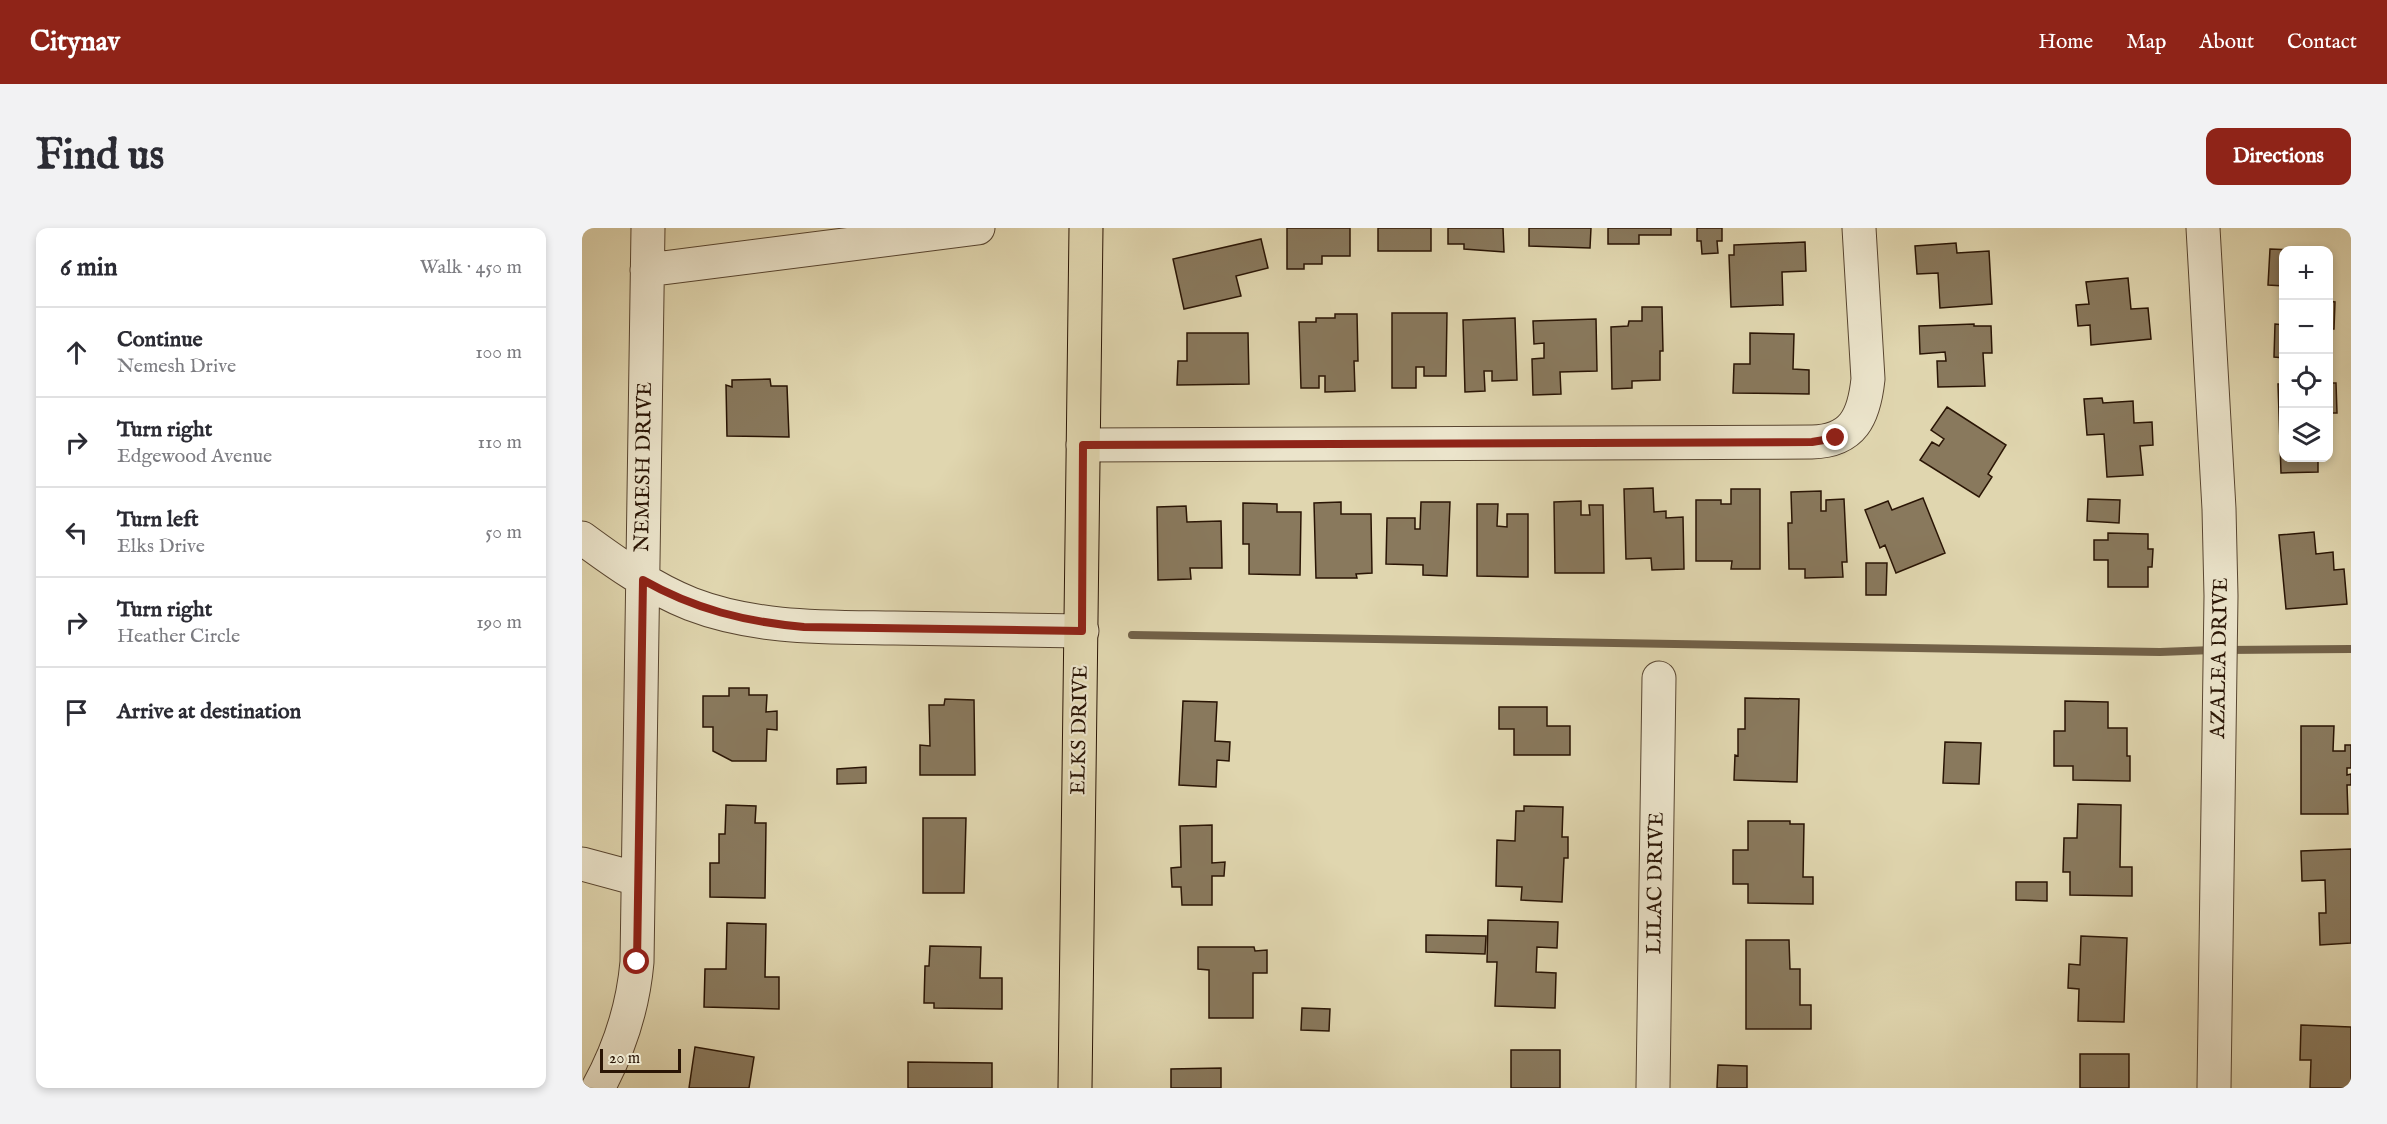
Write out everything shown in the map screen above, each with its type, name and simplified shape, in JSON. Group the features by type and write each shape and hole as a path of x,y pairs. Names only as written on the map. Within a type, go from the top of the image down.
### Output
{"main road":[{"name":"ELKS DRIVE","path":"1075,1088 1086,228"}],"street":[{"name":"NEMESH DRIVE","path":"598,1088 615,1054 630,1011 634,989 638,879 648,228"},
{"path":"647,270 769,241 978,228"},
{"path":"1083,445 1824,442 1846,433 1855,424 1868,379 1858,228"},
{"name":"AZALEA DRIVE","path":"2203,228 2222,596 2214,1088"},
{"path":"582,538 643,580 693,604 721,614 804,627 1082,631"},
{"name":"LILAC DRIVE","path":"1653,1088 1659,678"},
{"path":"582,864 638,879"}],"building":[{"path":"1287,228 1350,228 1350,256 1322,256 1322,264 1304,264 1304,269 1287,269"},
{"path":"1378,228 1431,228 1431,251 1378,251"},
{"path":"1448,228 1503,228 1504,252 1464,249 1464,244 1448,244"},
{"path":"1529,228 1591,228 1590,248 1529,246"},
{"path":"1608,228 1671,228 1671,235 1639,235 1639,244 1608,244"},
{"path":"1697,228 1722,228 1722,241 1717,241 1718,253 1702,254 1701,241 1697,241"},
{"path":"1261,239 1268,268 1236,276 1241,296 1184,309 1173,259"},
{"path":"1805,242 1806,271 1782,272 1783,305 1731,307 1729,255 1734,255 1734,245"},
{"path":"1956,243 1957,253 1989,251 1992,304 1940,308 1938,273 1917,274 1915,246"},
{"path":"2270,249 2279,249 2279,286 2268,285"},
{"path":"2128,278 2131,309 2148,308 2151,339 2091,345 2090,325 2078,326 2076,305 2089,304 2086,282"},
{"path":"2333,302 2335,302 2333,329"},
{"path":"1642,307 1662,307 1663,351 1660,351 1660,380 1632,381 1632,388 1612,389 1611,327 1628,326 1629,321 1642,321"},
{"path":"1392,313 1447,313 1446,376 1424,376 1424,367 1416,367 1416,388 1392,388"},
{"path":"1335,314 1357,314 1358,361 1354,361 1355,391 1325,392 1325,376 1319,376 1319,388 1301,388 1299,322 1316,322 1316,318 1335,318"},
{"path":"1515,318 1517,380 1492,381 1492,371 1484,371 1485,391 1465,392 1463,320"},
{"path":"1596,319 1597,371 1560,372 1561,394 1533,395 1532,359 1544,358 1544,343 1534,344 1533,321"},
{"path":"1974,324 1974,326 1991,326 1992,353 1983,353 1985,386 1938,387 1937,361 1946,361 1945,352 1920,354 1919,326"},
{"path":"2275,324 2279,324 2279,358 2274,357"},
{"path":"1187,333 1248,333 1249,384 1177,385 1178,361 1187,361"},
{"path":"1750,333 1794,334 1793,369 1809,370 1809,394 1733,393 1734,364 1750,364"},
{"path":"770,379 771,386 787,386 789,437 727,436 726,385 732,387 732,380"},
{"path":"2333,383 2336,383 2337,413 2333,413"},
{"path":"2102,398 2103,403 2133,401 2134,423 2152,422 2153,445 2140,446 2143,475 2107,477 2104,434 2087,435 2084,399"},
{"path":"1947,407 2006,445 1988,474 1992,477 1979,497 1920,460 1932,442 1939,446 1944,439 1931,430"},
{"path":"2281,462 2318,462 2318,472 2281,473"},
{"path":"1653,488 1654,512 1666,511 1666,518 1683,517 1684,569 1652,570 1651,558 1626,559 1624,489"},
{"path":"1731,489 1760,489 1760,569 1731,569 1732,561 1696,561 1696,500 1721,500 1721,504 1731,504"},
{"path":"1821,491 1821,511 1826,511 1826,500 1844,499 1847,562 1842,562 1843,577 1805,578 1805,569 1789,569 1788,523 1792,523 1791,492"},
{"path":"1923,498 1945,553 1896,573 1885,545 1880,548 1865,510 1888,501 1892,510"},
{"path":"2088,499 2120,500 2119,523 2087,521"},
{"path":"1581,501 1581,515 1590,515 1589,505 1603,505 1604,573 1555,573 1554,502"},
{"path":"1341,502 1341,514 1371,514 1372,573 1356,574 1357,578 1316,578 1314,503"},
{"path":"1421,502 1450,502 1447,576 1423,575 1423,565 1386,564 1387,518 1415,518 1415,529 1420,529"},
{"path":"1243,503 1277,504 1277,512 1301,512 1300,575 1249,574 1249,544 1243,544"},
{"path":"1477,504 1498,504 1497,526 1507,527 1507,514 1528,514 1528,577 1477,576"},
{"path":"1186,506 1187,522 1221,521 1222,568 1190,568 1191,579 1158,580 1157,507"},
{"path":"2314,532 2316,554 2333,552 2334,570 2344,569 2347,604 2286,609 2279,535"},
{"path":"2108,533 2148,534 2148,549 2153,549 2152,567 2148,567 2148,587 2108,587 2108,560 2094,560 2094,540 2108,540"},
{"path":"1866,563 1887,563 1886,595 1866,595"},
{"path":"729,688 749,688 749,695 767,695 766,712 777,711 777,730 767,729 766,761 732,761 713,751 713,727 703,727 703,696 729,696"},
{"path":"1745,698 1799,699 1797,782 1734,780 1735,755 1738,756 1738,729 1745,729"},
{"path":"945,699 974,700 975,775 920,775 920,745 930,746 929,705 944,705"},
{"path":"1183,701 1217,702 1215,741 1230,742 1229,761 1217,760 1216,787 1179,785"},
{"path":"2065,701 2108,702 2108,728 2127,728 2130,781 2073,780 2073,766 2054,766 2054,731 2065,731"},
{"path":"1499,707 1547,707 1547,726 1570,726 1570,755 1514,755 1514,729 1499,729"},
{"path":"2301,726 2334,726 2333,751 2345,751 2345,745 2351,745 2351,768 2347,768 2347,775 2351,774 2351,785 2347,785 2348,814 2301,814"},
{"path":"1945,742 1981,743 1979,784 1943,783"},
{"path":"866,767 866,783 837,784 837,769"},
{"path":"2078,804 2121,805 2120,867 2132,867 2132,896 2070,895 2070,872 2063,872 2064,838 2077,838"},
{"path":"726,805 756,806 755,823 766,823 765,898 710,897 710,863 719,863 719,834 725,834"},
{"path":"1524,806 1563,807 1562,837 1568,837 1568,858 1564,858 1562,902 1521,900 1522,887 1496,886 1497,840 1515,841 1516,811 1524,811"},
{"path":"923,818 966,818 964,893 923,893"},
{"path":"1748,821 1790,821 1790,824 1804,824 1803,877 1813,877 1813,904 1748,903 1748,884 1733,884 1733,850 1748,850"},
{"path":"1212,825 1212,863 1225,862 1224,876 1212,876 1212,905 1182,905 1181,887 1172,887 1171,868 1181,867 1180,826"},
{"path":"2351,849 2351,943 2320,945 2319,913 2326,913 2325,880 2302,881 2301,851"},
{"path":"2016,882 2047,882 2047,901 2016,900"},
{"path":"1488,920 1558,922 1557,948 1537,947 1536,972 1556,973 1555,1008 1495,1006 1497,962 1487,962"},
{"path":"727,923 766,924 765,977 779,977 779,1009 704,1007 705,969 726,969"},
{"path":"1426,935 1486,936 1485,954 1426,952"},
{"path":"2081,936 2127,938 2124,1022 2078,1021 2079,989 2068,988 2069,964 2080,965"},
{"path":"1746,940 1789,940 1790,969 1800,969 1800,1005 1811,1005 1811,1029 1746,1029"},
{"path":"930,946 981,947 980,978 1002,978 1002,1009 934,1008 934,1003 924,1003 925,966 929,966"},
{"path":"1198,947 1254,947 1255,951 1267,950 1267,973 1253,973 1253,1018 1209,1018 1209,970 1198,969"},
{"path":"1302,1008 1330,1009 1329,1031 1301,1030"},
{"path":"2301,1025 2351,1027 2351,1088 2310,1088 2311,1060 2300,1060"},
{"path":"695,1047 754,1057 749,1088 689,1088"},
{"path":"1511,1050 1560,1050 1560,1088 1511,1088"},
{"path":"2080,1054 2129,1054 2129,1088 2080,1088"},
{"path":"908,1062 992,1063 992,1088 908,1088"},
{"path":"1718,1065 1747,1066 1747,1088 1717,1088"},
{"path":"1221,1068 1221,1088 1171,1088 1171,1069"}],"waterway":[{"path":"1132,635 2160,652 2213,650"},
{"path":"2225,650 2351,649"}],"route":[{"path":"637,962 643,580 667,593 721,614 778,624 804,627 1082,631 1083,445 1824,442 1836,438"}]}
